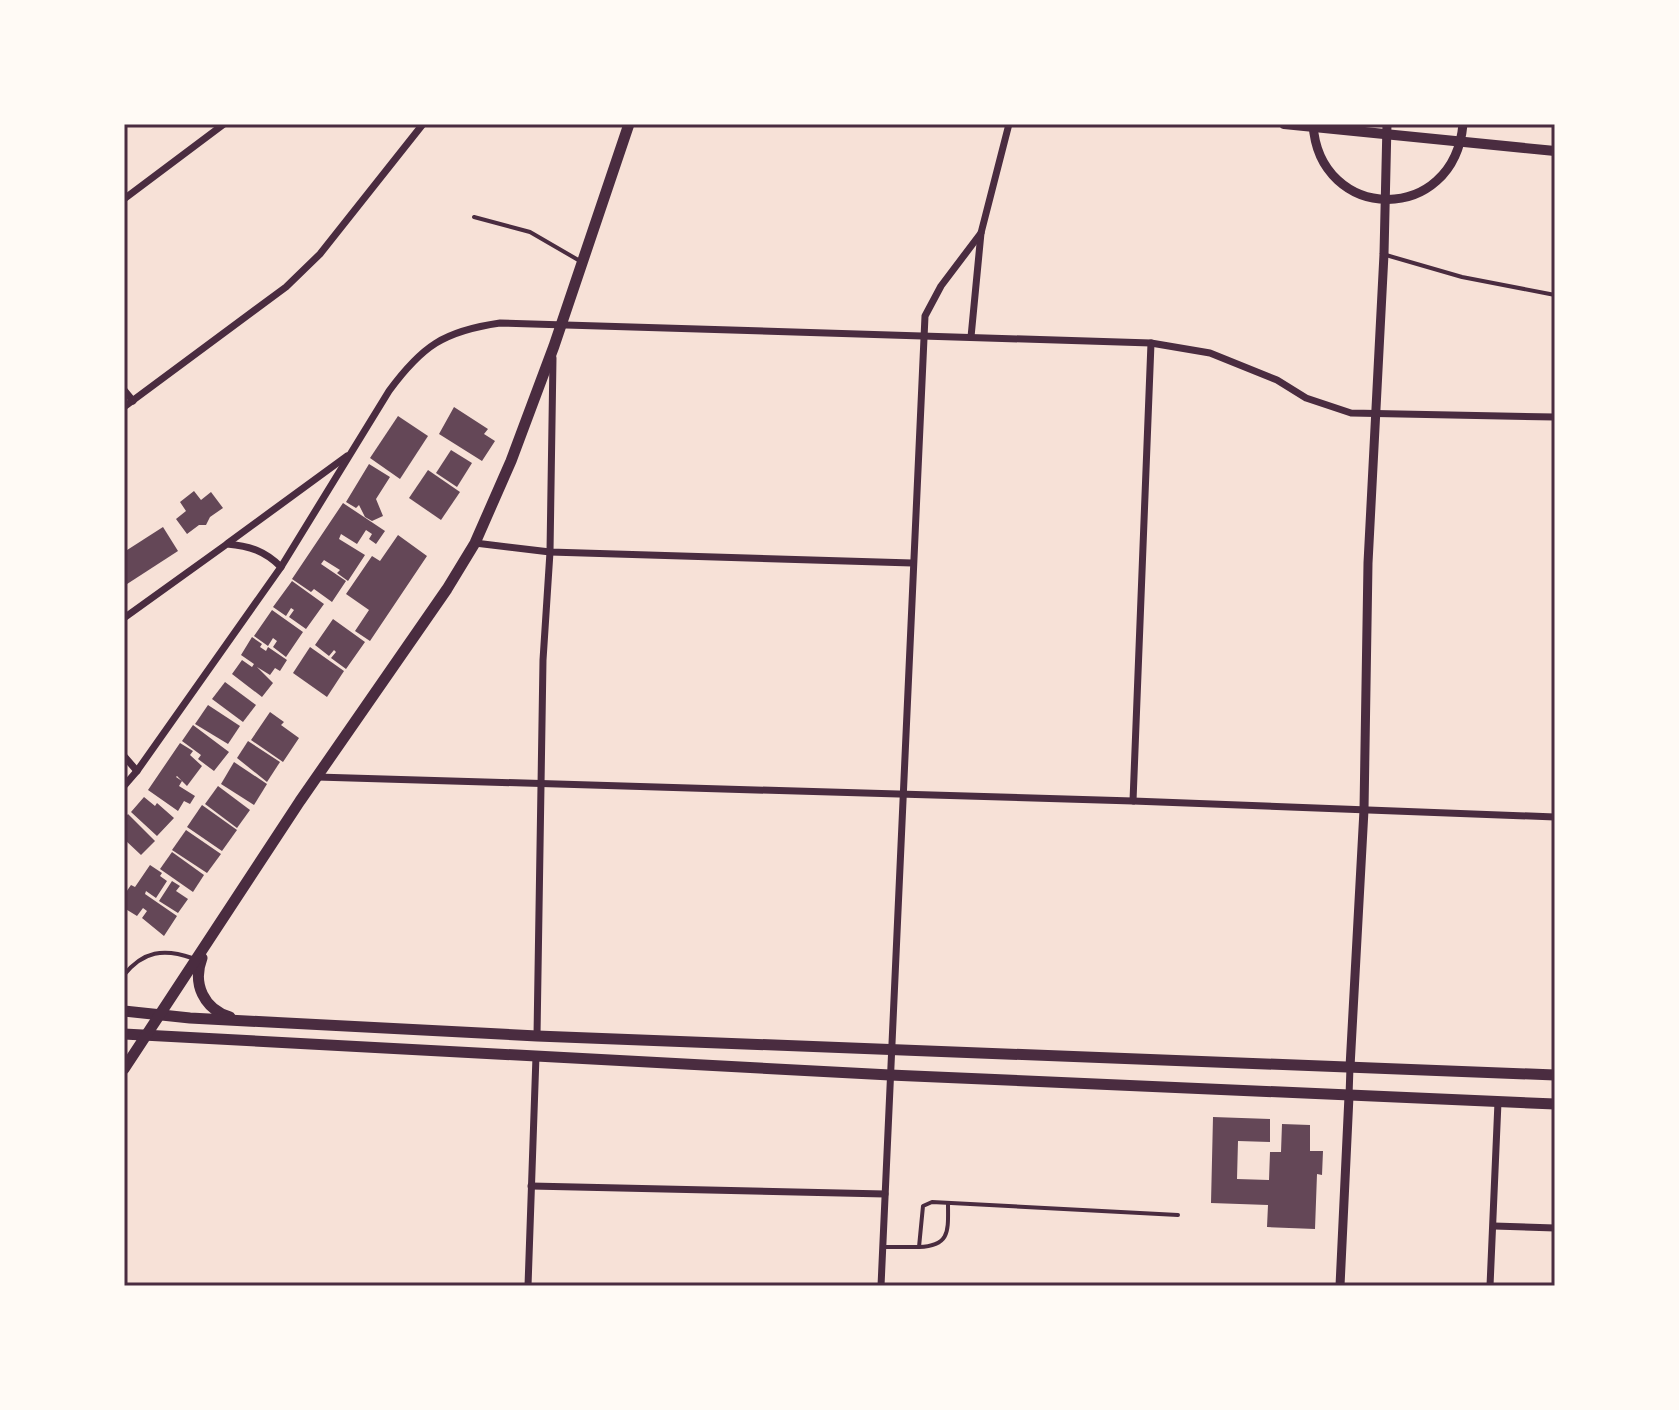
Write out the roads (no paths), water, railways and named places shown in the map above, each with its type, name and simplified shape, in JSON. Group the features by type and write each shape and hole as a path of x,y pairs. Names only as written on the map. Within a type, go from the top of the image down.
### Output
{"main road":[{"path":"124,1069 475,543 511,461 554,346 629,124"},
{"path":"1284,124 1387,129 1461,142 1555,151"},
{"path":"209,939 199,966 198,979 204,1000 217,1013 242,1021"},
{"path":"124,1011 242,1021 537,1036 1555,1075"},
{"path":"124,1034 890,1075 1555,1104"}],"street":[{"path":"124,199 224,124"},
{"path":"124,407 286,287 320,254 423,124"},
{"path":"971,337 981,233 1009,124"},
{"path":"1313,125 1320,154 1335,178 1359,193 1386,200 1415,195 1440,180 1450,169 1461,142 1463,124"},
{"path":"1340,1286 1364,810 1368,563 1384,254 1387,129"},
{"path":"881,1286 923,336 925,316 932,300 981,233"},
{"path":"124,786 281,567 389,391 407,367 434,344 465,328 488,324 561,324 1151,343 1189,347 1210,353 1277,380 1306,398 1351,413 1555,417"},
{"path":"1133,801 1151,343"},
{"path":"537,1036 543,660 550,552 554,346"},
{"path":"124,390 133,401"},
{"path":"124,618 352,453"},
{"path":"475,543 550,552 912,563"},
{"path":"227,544 249,546 269,555 281,567"},
{"path":"124,756 137,771"},
{"path":"317,777 1555,817"},
{"path":"528,1286 536,1056"},
{"path":"1490,1286 1498,1102"},
{"path":"531,1186 885,1194"},
{"path":"1494,1226 1555,1228"}],"lane":[{"path":"474,217 530,232 582,263"},
{"path":"1384,254 1462,277 1555,295"},
{"path":"124,975 142,957 157,953 183,955 196,960"},
{"path":"919,1247 920,1212 923,1206 932,1202 1178,1215"},
{"path":"883,1247 936,1247 944,1241 948,1227 948,1203"}]}
